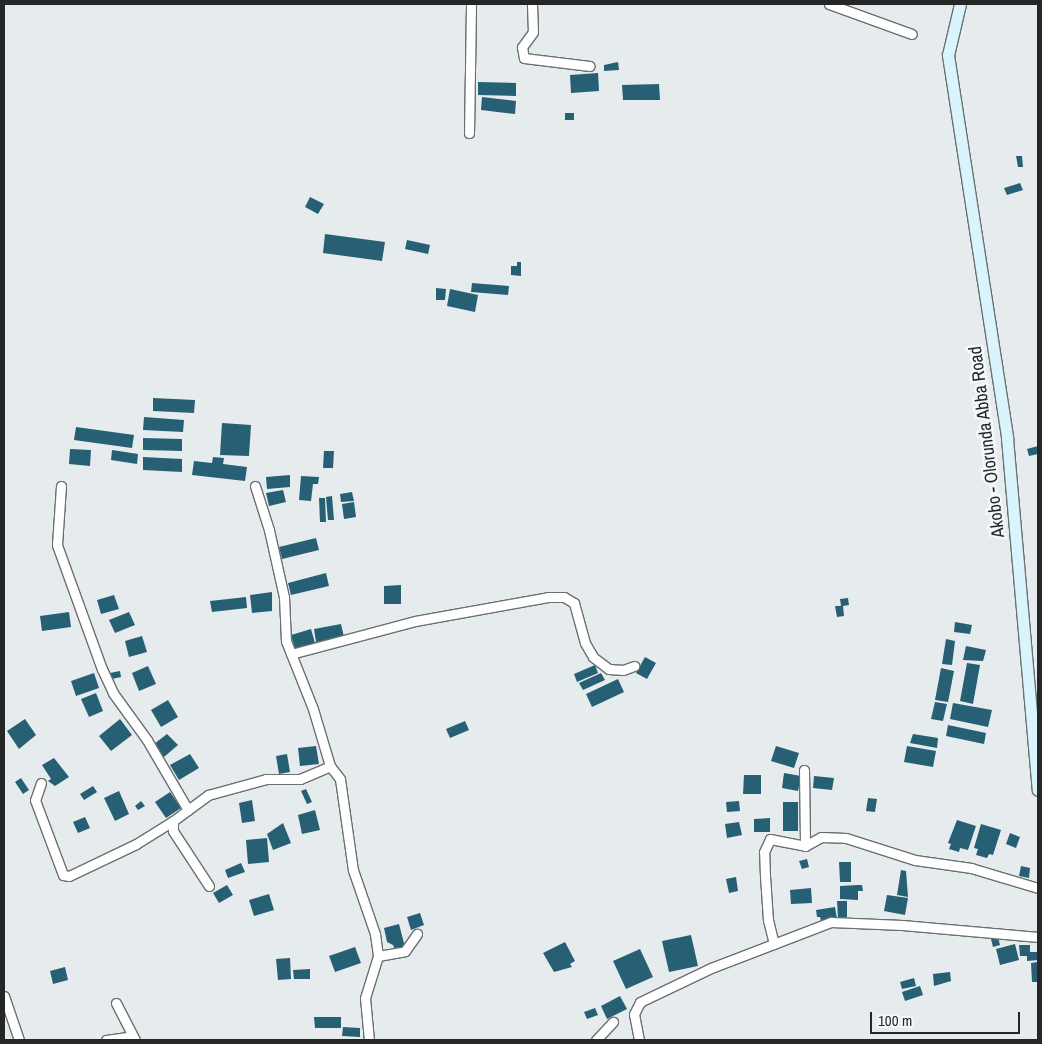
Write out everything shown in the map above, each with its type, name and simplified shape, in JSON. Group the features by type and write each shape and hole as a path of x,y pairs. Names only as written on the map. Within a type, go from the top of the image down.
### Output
{"main road":[{"name":"Akobo - Olorunda Abba Road","path":"960,4 948,55 1007,438 1038,790"}],"street":[{"path":"469,133 471,4"},
{"path":"532,4 533,32 522,47 524,58 590,66"},
{"path":"829,4 912,34"},
{"path":"61,486 57,546 102,670 112,693 147,740 188,810"},
{"path":"255,486 280,581 286,641 313,709 330,766 340,779 344,792 353,870 375,934 378,956 365,998 369,1040"},
{"path":"291,654 415,621 548,597 564,597 574,603 585,643 593,657 609,670 622,670 634,666"},
{"path":"41,783 35,800 63,875 69,876 136,844 173,821 208,795 266,779 300,779 330,766"},
{"path":"804,770 805,846"},
{"path":"173,821 172,831 208,886"},
{"path":"774,944 768,920 764,852 770,839 805,846 821,838 846,838 915,860 971,868 1038,888"},
{"path":"639,1040 634,1014 640,1002 711,968 813,927 846,921 1038,937"},
{"path":"378,956 405,951 417,934"},
{"path":"4,996 18,1040"},
{"path":"106,1040 134,1038 116,1003"},
{"path":"596,1040 612,1022"}],"building":[{"path":"618,62 619,70 604,71 604,65"},
{"path":"598,73 599,91 571,93 570,75"},
{"path":"478,82 516,83 516,96 478,95"},
{"path":"659,84 660,100 623,100 622,85"},
{"path":"482,97 516,101 515,114 481,110"},
{"path":"565,113 574,113 574,120 565,120"},
{"path":"1016,156 1022,156 1023,167 1018,167"},
{"path":"1020,183 1023,190 1007,195 1004,188"},
{"path":"310,197 324,204 318,214 305,207"},
{"path":"325,234 385,242 382,261 323,253"},
{"path":"407,240 430,245 428,254 405,249"},
{"path":"517,262 521,262 521,276 511,275 511,266 517,266"},
{"path":"472,283 509,286 508,295 471,292"},
{"path":"436,288 446,289 445,300 436,300"},
{"path":"450,289 478,295 475,312 447,306"},
{"path":"153,398 195,400 194,413 153,411"},
{"path":"144,417 184,420 183,432 143,430"},
{"path":"222,423 251,425 249,456 220,455"},
{"path":"76,427 134,435 132,448 74,440"},
{"path":"143,438 182,439 182,451 143,450"},
{"path":"1038,446 1038,454 1029,456 1027,449"},
{"path":"70,449 91,450 90,466 69,464"},
{"path":"112,450 138,454 137,464 111,460"},
{"path":"324,451 334,451 333,468 323,468"},
{"path":"143,457 182,459 182,472 143,470"},
{"path":"213,457 224,458 223,464 247,467 245,481 192,475 194,461 212,463"},
{"path":"290,475 290,487 267,489 266,477"},
{"path":"301,476 319,477 318,484 313,484 311,501 299,500"},
{"path":"283,490 286,502 269,506 266,493"},
{"path":"352,492 354,501 341,502 340,494"},
{"path":"332,496 334,520 328,520 326,497"},
{"path":"319,498 325,498 326,522 320,522"},
{"path":"354,502 356,517 344,519 342,504"},
{"path":"316,538 319,550 282,559 279,547"},
{"path":"326,573 329,586 291,595 288,583"},
{"path":"401,585 401,604 384,604 384,586"},
{"path":"272,592 272,611 252,613 250,595"},
{"path":"114,595 119,609 101,614 97,600"},
{"path":"246,597 247,608 212,612 210,601"},
{"path":"848,598 849,605 843,606 844,616 837,617 835,606 841,606 840,599"},
{"path":"69,612 71,627 42,631 40,616"},
{"path":"129,612 135,625 115,633 109,620"},
{"path":"955,622 972,625 970,634 954,632"},
{"path":"341,624 344,637 316,642 314,629"},
{"path":"311,629 315,643 295,649 291,635"},
{"path":"142,636 147,652 129,657 125,641"},
{"path":"946,639 955,641 952,665 942,664"},
{"path":"966,646 986,650 983,661 963,660"},
{"path":"645,657 656,663 647,679 636,673"},
{"path":"967,663 980,665 973,704 960,701"},
{"path":"595,665 598,673 577,682 574,674"},
{"path":"148,666 156,684 139,691 132,673"},
{"path":"941,668 954,671 948,702 935,700"},
{"path":"120,671 121,677 112,679 110,673"},
{"path":"94,673 99,688 76,696 71,681"},
{"path":"601,673 605,680 583,690 579,683"},
{"path":"618,679 624,692 592,707 586,694"},
{"path":"96,693 103,711 89,717 81,699"},
{"path":"168,700 178,717 161,727 151,710"},
{"path":"935,702 947,704 943,721 931,719"},
{"path":"953,703 992,710 988,727 950,719"},
{"path":"25,719 36,735 19,749 7,731"},
{"path":"120,719 132,735 111,751 99,736"},
{"path":"465,721 469,730 450,738 446,729"},
{"path":"948,725 986,733 984,744 946,736"},
{"path":"167,734 178,745 164,757 154,744"},
{"path":"913,734 938,738 937,748 910,743"},
{"path":"316,746 319,764 300,766 298,748"},
{"path":"776,746 799,753 794,768 771,761"},
{"path":"907,746 936,751 933,767 904,762"},
{"path":"190,754 199,768 179,780 170,765"},
{"path":"287,754 290,772 279,774 276,756"},
{"path":"54,758 69,777 55,786 48,781 51,779 42,765"},
{"path":"784,773 801,776 798,791 782,788"},
{"path":"744,775 761,775 761,794 743,794"},
{"path":"814,776 834,778 832,790 813,788"},
{"path":"21,778 29,790 23,794 15,782"},
{"path":"93,786 97,792 84,800 80,794"},
{"path":"306,789 312,802 307,804 301,791"},
{"path":"119,791 129,814 115,821 104,798"},
{"path":"170,792 181,808 166,818 155,802"},
{"path":"868,798 877,799 875,812 866,811"},
{"path":"252,800 255,821 242,823 239,803"},
{"path":"141,801 145,806 138,810 135,806"},
{"path":"739,801 740,811 727,812 726,802"},
{"path":"783,802 798,802 798,831 783,831"},
{"path":"315,810 320,830 302,834 298,815"},
{"path":"85,817 90,828 78,833 73,822"},
{"path":"770,818 770,832 754,832 754,819"},
{"path":"957,820 976,826 968,850 960,848 959,852 949,849 951,844 948,843"},
{"path":"739,822 742,835 727,838 725,824"},
{"path":"283,823 291,843 273,850 267,834"},
{"path":"981,824 1001,830 993,855 989,854 987,858 976,855 978,849 974,848"},
{"path":"1010,833 1020,837 1016,848 1006,844"},
{"path":"267,838 269,862 248,864 246,840"},
{"path":"807,859 809,867 802,869 799,861"},
{"path":"839,862 851,862 851,882 840,882"},
{"path":"241,863 245,872 228,878 225,870"},
{"path":"1021,866 1030,868 1029,878 1019,876"},
{"path":"901,870 906,871 908,897 897,895"},
{"path":"736,877 738,891 729,893 726,879"},
{"path":"227,885 233,895 219,903 213,893"},
{"path":"862,885 863,891 858,891 858,900 840,899 840,886"},
{"path":"811,888 812,903 791,904 790,890"},
{"path":"269,894 274,910 254,916 249,900"},
{"path":"887,895 908,898 905,915 884,911"},
{"path":"837,901 847,901 847,917 838,918"},
{"path":"835,907 837,919 821,921 820,917 817,917 816,910"},
{"path":"420,913 424,925 411,930 407,917"},
{"path":"399,924 405,947 395,950 393,945 387,942 384,928"},
{"path":"691,935 698,966 669,972 662,941"},
{"path":"998,937 1000,945 993,947 991,939"},
{"path":"565,942 575,961 570,964 572,967 554,972 543,953"},
{"path":"1015,944 1019,960 1000,965 996,949"},
{"path":"1019,945 1030,945 1030,952 1038,952 1038,960 1027,961 1027,956 1020,956"},
{"path":"355,947 361,963 335,972 329,956"},
{"path":"640,949 653,977 626,989 613,961"},
{"path":"290,958 291,979 278,980 276,959"},
{"path":"1038,962 1038,982 1032,982 1031,963"},
{"path":"65,967 68,980 53,984 50,971"},
{"path":"310,969 310,979 294,979 293,970"},
{"path":"950,972 951,981 934,986 933,974"},
{"path":"914,978 916,986 902,989 900,982"},
{"path":"920,986 923,995 905,1001 902,992"},
{"path":"620,996 627,1009 607,1019 601,1006"},
{"path":"595,1008 598,1015 587,1019 584,1012"},
{"path":"314,1017 341,1017 341,1028 315,1028"},
{"path":"343,1027 360,1028 360,1037 342,1036"}]}
